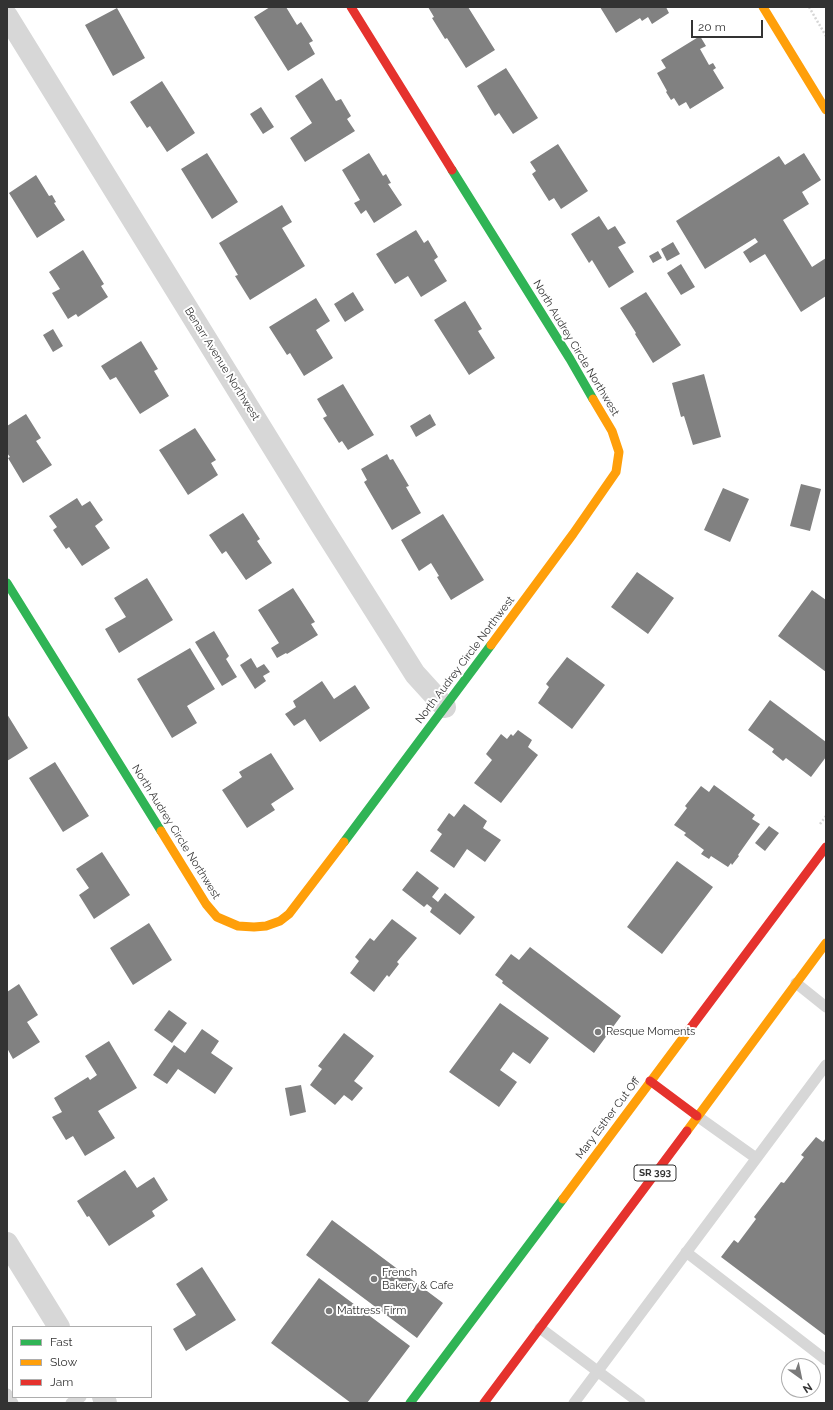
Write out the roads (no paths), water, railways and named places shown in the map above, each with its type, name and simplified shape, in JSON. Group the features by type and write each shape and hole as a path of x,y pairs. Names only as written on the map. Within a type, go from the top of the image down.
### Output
{"street":[{"name":"North Audrey Circle Northwest","path":"7,583 206,904 218,917 238,926 266,926 280,921 289,914 573,534 616,472 619,452 612,431 570,359 351,7"},
{"path":"763,7 826,110"},
{"name":"Benarr Avenue Northwest","path":"7,16 321,525 415,674 445,707"},
{"name":"Mary Esther Cut Off","path":"410,1403 826,847"},
{"name":"SR 393","path":"484,1403 826,943"},
{"path":"650,1081 697,1116"},
{"path":"7,1243 58,1326"}],"lane":[{"path":"796,983 826,1007"},
{"path":"574,1403 826,1065"},
{"path":"697,1116 756,1158"},
{"path":"686,1252 826,1360"},
{"path":"540,1328 640,1403"},
{"path":"7,1394 13,1403"}],"place":[{"name":"Resque Moments","path":"598,1032"},
{"name":"French Bakery & Cafe","path":"374,1279"},
{"name":"Mattress Firm","path":"329,1311"}]}
